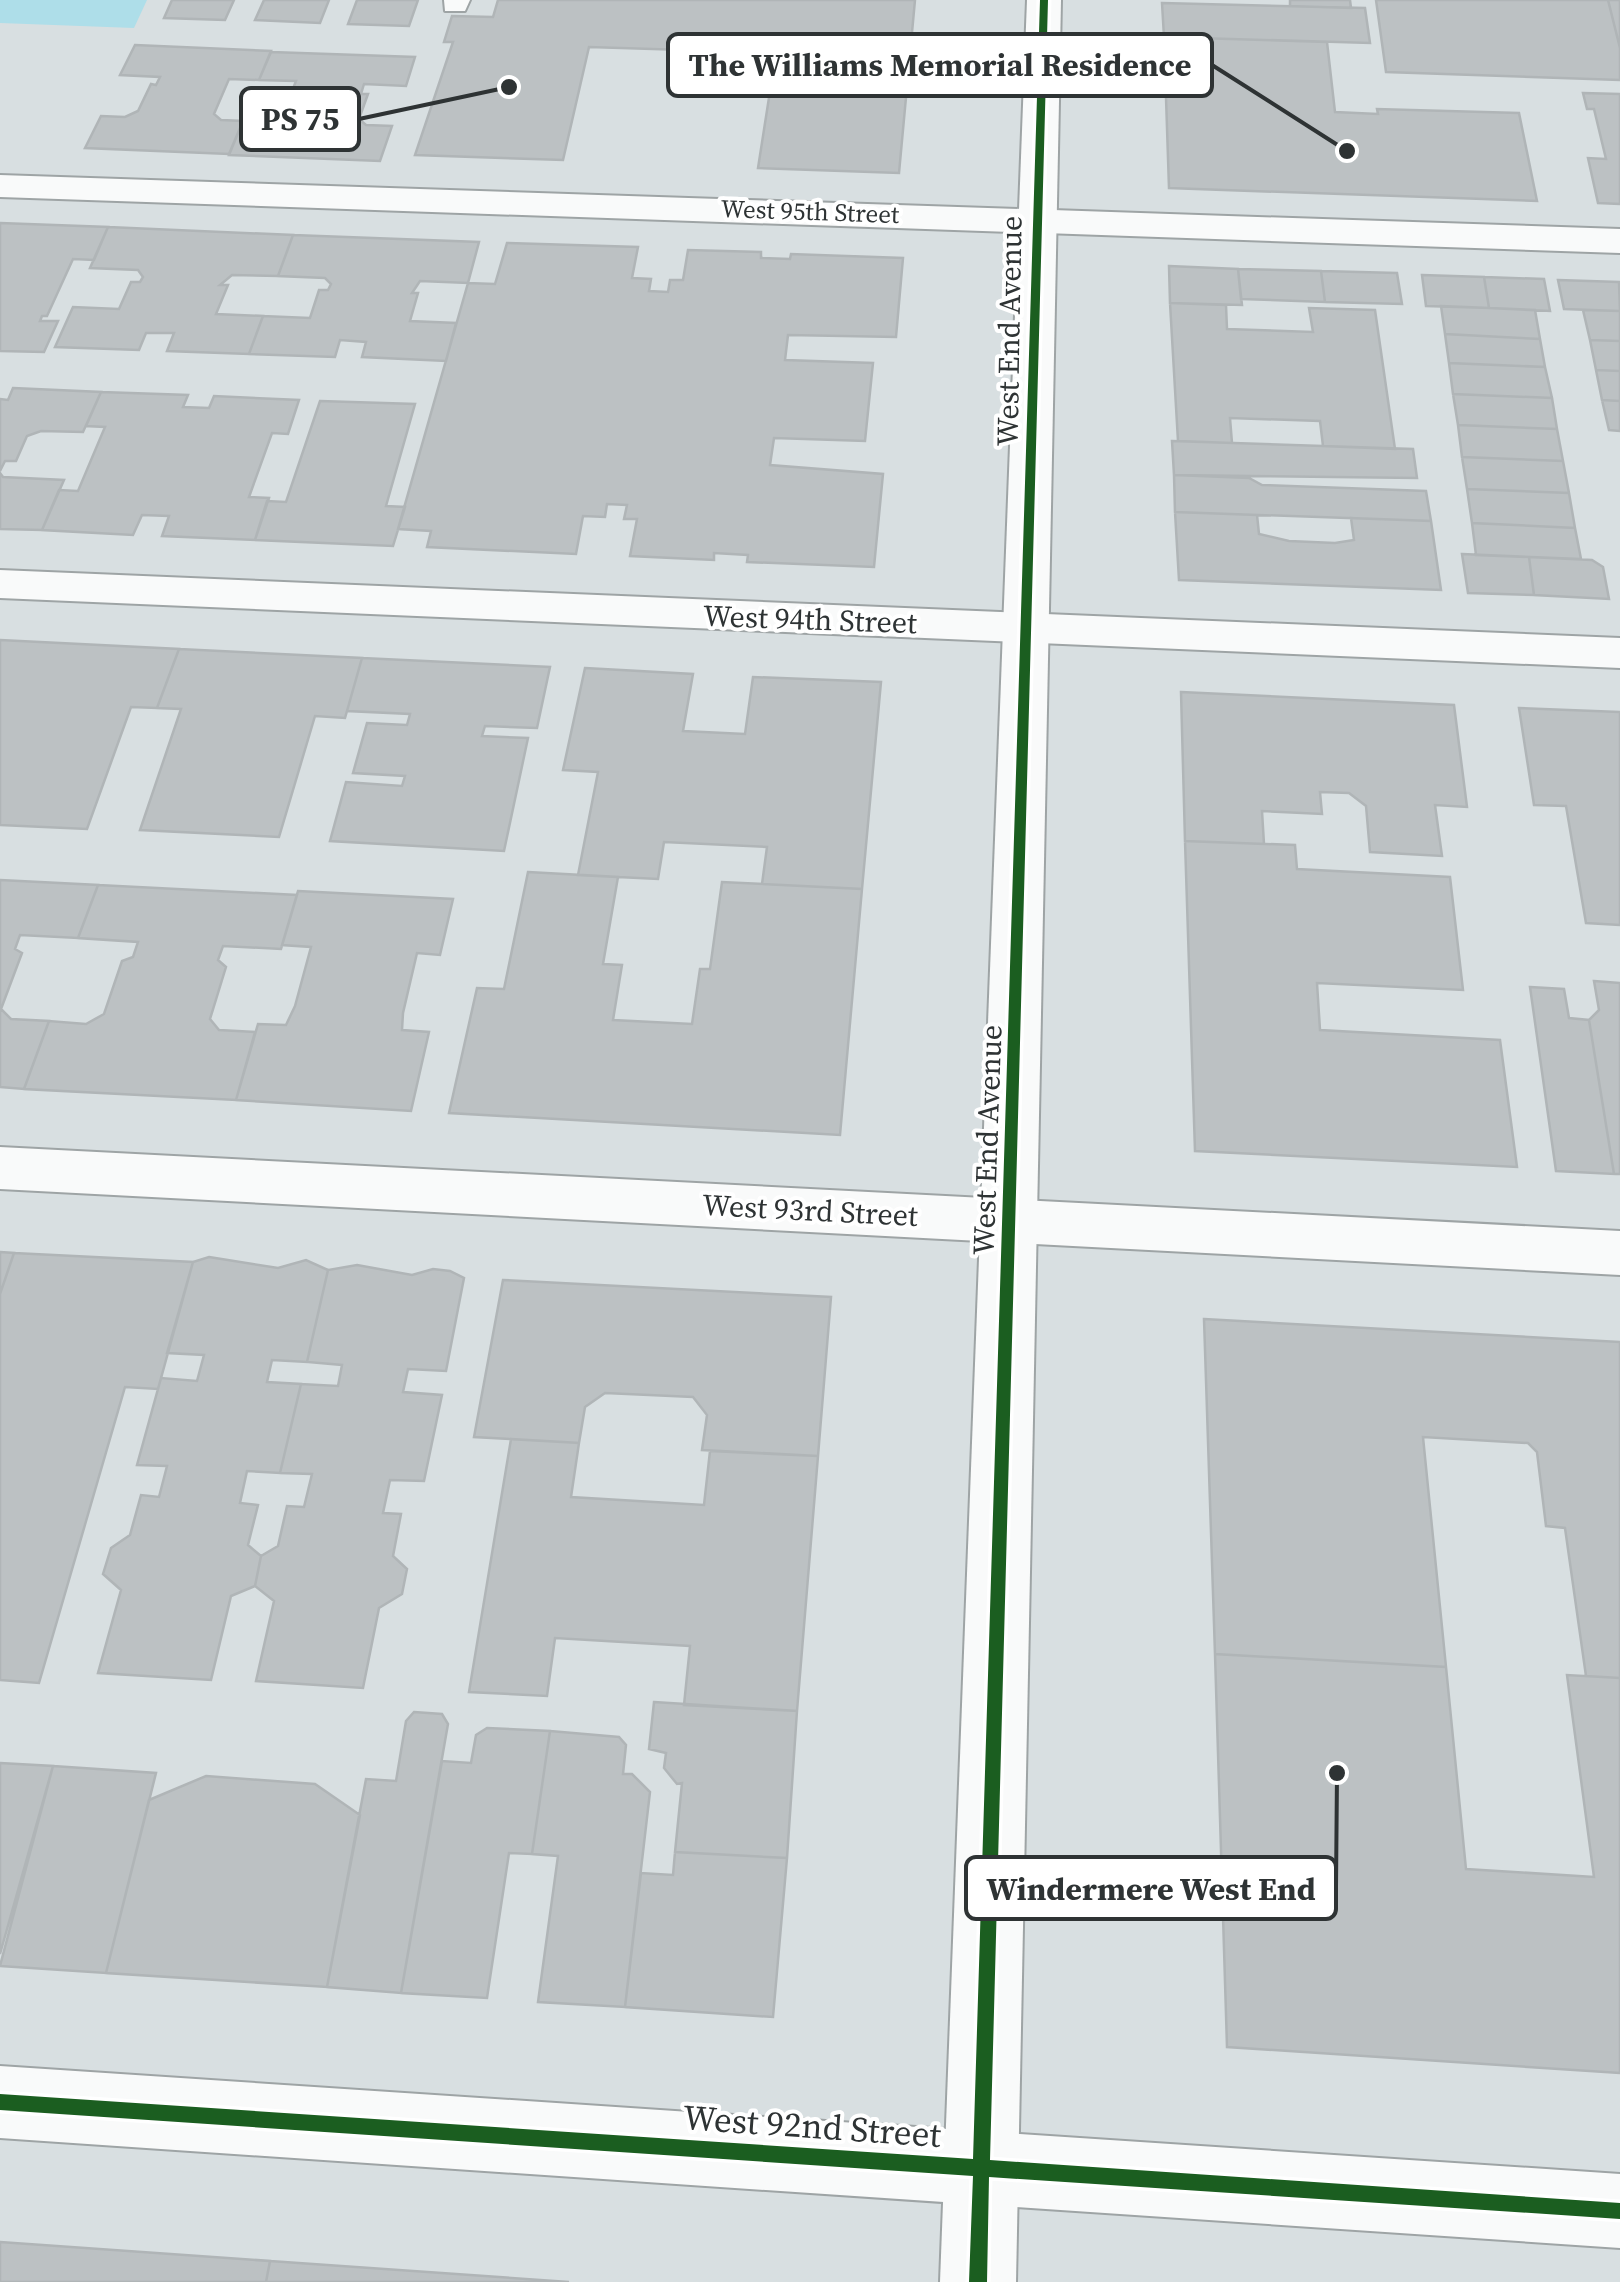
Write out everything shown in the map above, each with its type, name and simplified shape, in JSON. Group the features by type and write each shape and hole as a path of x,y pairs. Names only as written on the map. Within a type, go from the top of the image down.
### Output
{"street":[{"name":"West End Avenue","path":"978,2282 1044,0"},
{"name":"West 95th Street","path":"0,186 1037,218 1620,241"},
{"name":"West 94th Street","path":"0,584 1620,653"},
{"name":"West 93rd Street","path":"0,1168 1620,1253"},
{"name":"West 92nd Street","path":"0,2102 1620,2211"}],"shaded area":[{"path":"0,0 147,0 134,28 0,23"}],"building":[{"path":"172,0 234,0 225,20 164,18"},
{"path":"264,0 329,0 320,23 255,20"},
{"path":"357,0 418,0 409,26 348,24"},
{"path":"498,0 915,0 899,173 758,168 776,53 589,47 563,160 415,155 453,42 444,42 452,16 493,17"},
{"path":"1290,0 1350,0 1351,8 1290,6"},
{"path":"1376,0 1608,0 1620,48 1620,80 1386,72"},
{"path":"1608,0 1620,0 1620,48"},
{"path":"1162,3 1365,8 1370,43 1164,37"},
{"path":"1164,37 1327,42 1335,112 1378,114 1377,109 1519,113 1537,201 1169,188"},
{"path":"135,45 271,51 259,80 229,79 214,114 221,120 243,121 229,154 85,148 101,116 125,117 138,111 151,84 156,85 160,77 120,75"},
{"path":"271,52 415,57 406,86 364,84 361,94 368,94 359,119 366,125 392,126 380,161 229,155 243,121 271,122 282,117 296,81 259,80"},
{"path":"1583,93 1620,94 1620,204 1598,203 1588,158 1606,159 1594,109 1587,109"},
{"path":"0,223 108,227 94,260 73,259 47,316 42,316 40,321 58,321 44,352 0,351"},
{"path":"108,227 293,235 278,276 232,275 220,285 228,285 216,314 263,316 249,354 167,351 174,333 146,333 139,350 55,347 73,307 119,309 131,282 140,282 143,277 138,270 90,268"},
{"path":"293,235 479,242 468,283 420,281 412,293 418,293 410,321 456,323 446,361 362,357 366,342 340,340 335,357 249,354 263,316 310,318 319,290 328,290 331,284 325,278 278,276"},
{"path":"507,243 638,247 632,278 651,279 649,291 668,292 670,280 683,280 688,250 761,252 761,258 790,259 791,254 903,258 896,337 788,335 785,360 873,363 865,441 774,438 770,465 883,474 874,567 747,562 748,555 714,553 714,560 630,556 637,519 624,519 627,505 607,504 605,517 583,516 576,554 427,547 431,531 398,529 468,283 495,284"},
{"path":"1169,266 1238,269 1242,305 1170,303"},
{"path":"1238,269 1321,271 1325,302 1241,299"},
{"path":"1321,271 1397,273 1402,304 1325,302"},
{"path":"1422,275 1484,277 1489,308 1426,306"},
{"path":"1484,277 1544,279 1550,311 1489,308"},
{"path":"1558,280 1619,282 1620,311 1564,309"},
{"path":"1170,303 1226,305 1227,329 1313,332 1309,308 1375,310 1395,449 1323,446 1320,421 1230,418 1232,443 1178,441"},
{"path":"1441,306 1535,310 1540,339 1445,334"},
{"path":"1583,310 1620,311 1620,341 1590,340"},
{"path":"1445,334 1540,339 1545,367 1449,363"},
{"path":"1590,340 1620,341 1620,371 1596,370"},
{"path":"1449,363 1545,367 1552,398 1453,394"},
{"path":"1596,370 1620,371 1620,401 1602,400"},
{"path":"13,388 101,392 83,432 41,431 27,436 16,461 5,461 0,471 0,399 8,400"},
{"path":"101,392 188,395 183,407 209,408 214,396 299,400 288,434 272,433 249,497 269,498 255,540 162,536 169,516 142,515 133,535 42,530 59,490 78,491 105,427 86,426"},
{"path":"1453,394 1552,398 1557,429 1458,425"},
{"path":"1602,400 1620,401 1620,431 1609,430"},
{"path":"320,401 415,404 386,506 405,507 393,546 255,540 267,501 286,502"},
{"path":"1458,425 1557,429 1563,461 1462,457"},
{"path":"1172,441 1413,449 1417,478 1174,475"},
{"path":"1462,457 1563,461 1569,493 1467,489"},
{"path":"0,473 3,477 64,480 42,530 0,529"},
{"path":"1174,475 1249,478 1262,485 1426,491 1431,521 1175,512"},
{"path":"1467,489 1569,493 1575,528 1472,523"},
{"path":"1175,512 1257,515 1259,534 1289,541 1335,543 1354,540 1351,518 1431,521 1441,590 1179,580"},
{"path":"1472,523 1575,528 1581,559 1476,555"},
{"path":"1462,554 1529,557 1534,595 1468,593"},
{"path":"1529,557 1592,560 1603,567 1609,599 1534,595"},
{"path":"0,640 179,649 157,708 131,707 87,829 0,825"},
{"path":"179,649 362,658 345,718 315,716 279,837 140,830 181,709 157,708"},
{"path":"362,658 550,667 537,728 485,726 482,736 528,738 504,851 330,841 346,782 402,786 405,776 353,773 367,723 407,725 410,714 347,711"},
{"path":"585,668 693,674 683,731 745,734 753,677 881,682 862,889 762,884 767,847 664,842 658,879 578,875 598,772 563,770"},
{"path":"1181,692 1454,705 1467,807 1435,805 1442,856 1370,852 1366,806 1349,793 1320,792 1322,814 1262,811 1264,844 1185,841"},
{"path":"1519,708 1620,712 1620,925 1586,923 1566,806 1534,805"},
{"path":"1185,841 1295,845 1297,869 1450,877 1463,990 1317,983 1320,1030 1500,1040 1517,1167 1195,1151"},
{"path":"528,872 618,877 603,964 622,965 613,1020 692,1024 700,969 710,969 722,882 862,889 840,1135 449,1113 477,988 504,989"},
{"path":"0,880 98,885 78,938 20,935 15,949 22,953 1,1009 11,1019 49,1021 24,1089 0,1087"},
{"path":"98,885 297,895 281,949 223,946 218,960 226,967 210,1019 219,1030 255,1032 236,1100 24,1089 49,1021 86,1024 104,1014 122,961 133,957 138,942 78,938"},
{"path":"298,891 453,899 440,955 417,953 403,1013 402,1030 429,1032 411,1111 236,1100 258,1024 286,1025 295,1006 311,947 282,945"},
{"path":"1594,981 1620,983 1620,1174 1614,1174 1589,1020 1599,1010"},
{"path":"1530,987 1564,989 1569,1018 1589,1020 1614,1174 1556,1171"},
{"path":"0,1252 14,1253 0,1294"},
{"path":"14,1253 193,1262 158,1389 125,1387 39,1683 0,1680 0,1294"},
{"path":"209,1257 278,1268 306,1260 328,1270 307,1362 272,1360 267,1382 301,1384 280,1473 247,1471 240,1503 258,1505 248,1545 261,1556 255,1586 231,1596 211,1680 98,1673 121,1590 103,1574 111,1548 130,1535 141,1495 159,1497 167,1466 137,1465 161,1378 197,1381 204,1355 167,1353 193,1262"},
{"path":"357,1265 412,1275 433,1269 450,1271 464,1278 446,1371 408,1369 403,1392 442,1395 424,1481 390,1480 383,1513 401,1514 393,1556 407,1569 402,1594 379,1608 363,1688 256,1681 274,1601 255,1586 261,1556 278,1546 287,1506 304,1507 312,1474 280,1473 301,1384 338,1386 342,1365 307,1362 328,1270"},
{"path":"503,1280 831,1297 818,1456 702,1450 707,1415 693,1397 605,1393 585,1407 579,1443 474,1437"},
{"path":"1204,1319 1620,1342 1620,1678 1586,1676 1565,1528 1546,1526 1537,1452 1528,1443 1423,1437 1446,1667 1215,1654"},
{"path":"511,1439 579,1443 571,1497 704,1505 710,1451 818,1456 797,1711 684,1705 690,1646 555,1638 547,1696 469,1692"},
{"path":"1215,1654 1446,1667 1466,1869 1594,1877 1567,1675 1620,1678 1620,2073 1227,2047"},
{"path":"654,1702 797,1711 787,1858 675,1852 682,1783 677,1784 664,1768 666,1753 649,1749"},
{"path":"414,1712 442,1714 448,1724 401,1993 327,1987 366,1779 396,1781 406,1721"},
{"path":"487,1728 550,1731 532,1854 509,1853 487,1998 401,1993 442,1761 471,1763 476,1735"},
{"path":"550,1731 619,1737 626,1745 623,1774 632,1774 650,1792 625,2007 538,2002 558,1856 532,1854"},
{"path":"0,1763 53,1766 0,1954"},
{"path":"53,1766 156,1773 106,1973 0,1966"},
{"path":"206,1776 315,1784 360,1815 327,1987 106,1973 149,1800"},
{"path":"675,1852 787,1858 773,2017 625,2007 641,1873 673,1875"},
{"path":"0,2242 270,2261 266,2282 0,2282"},
{"path":"270,2261 569,2282 266,2282"}],"cycle path":[{"path":"978,2282 1044,0"},
{"path":"0,2102 1620,2211"}],"place":[{"name":"PS 75","path":"509,87"},
{"name":"The Williams Memorial Residence","path":"1347,151"},
{"name":"Windermere West End","path":"1337,1773"}]}
